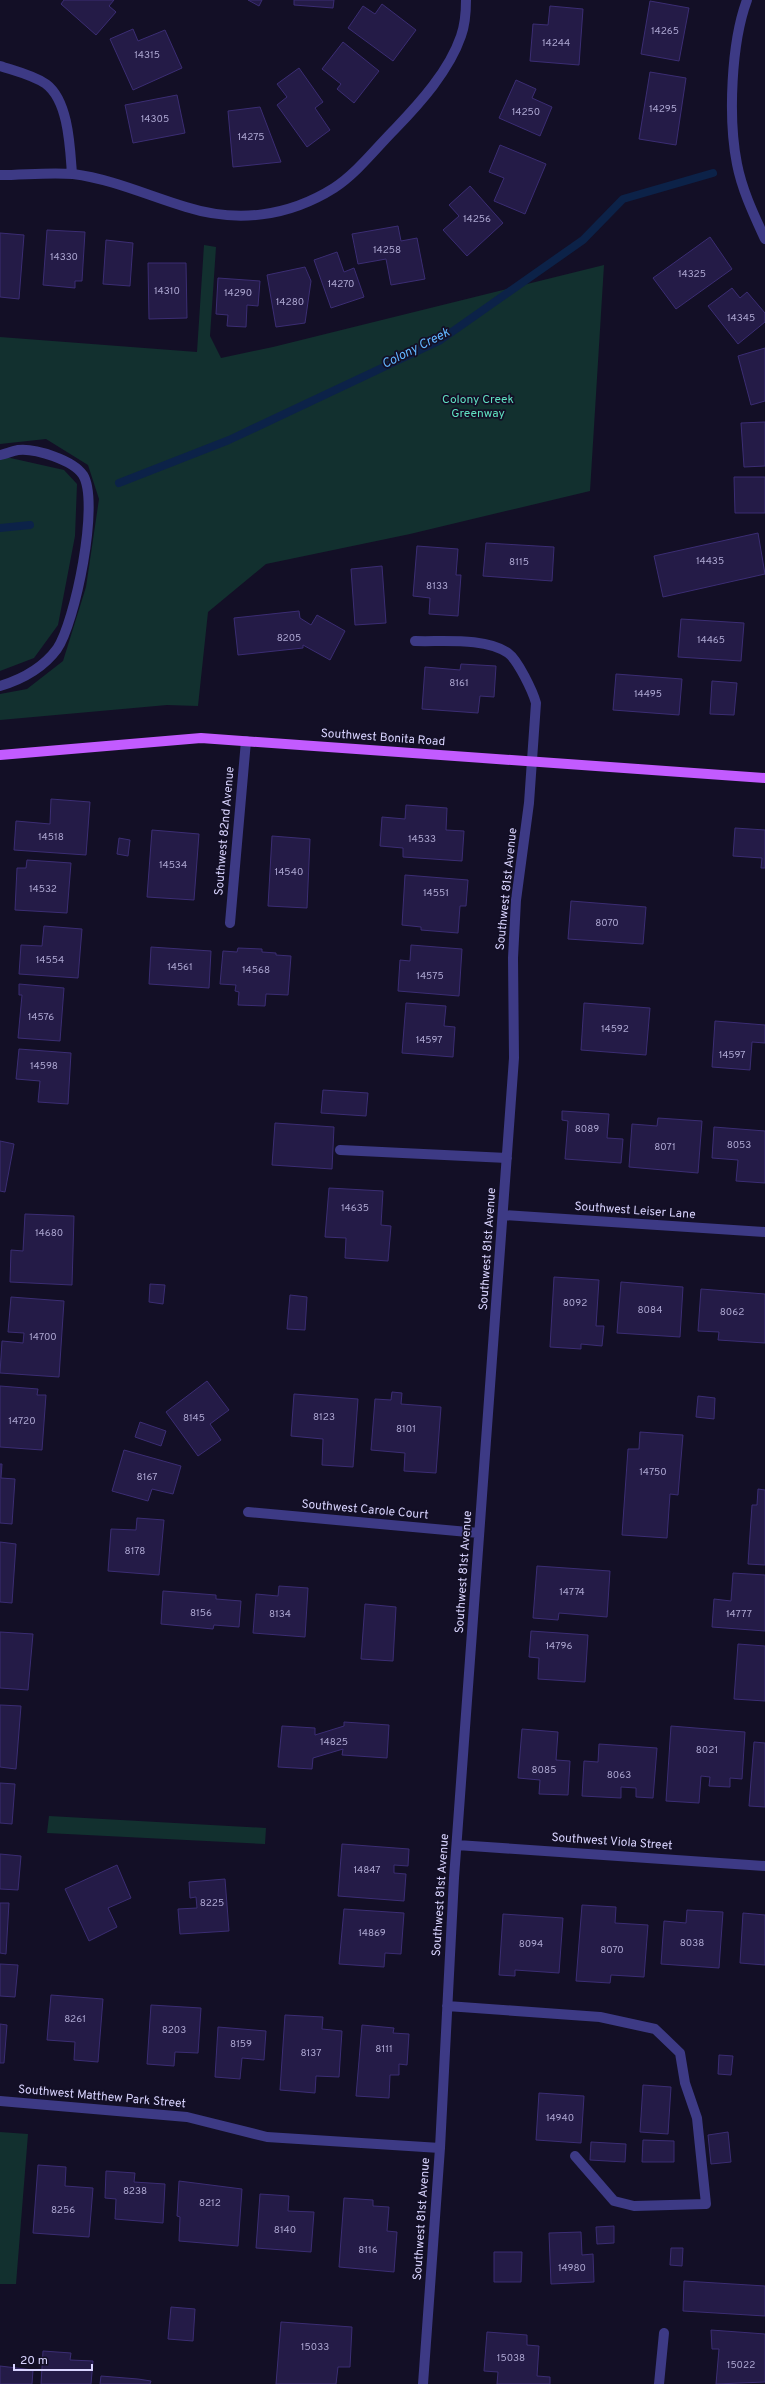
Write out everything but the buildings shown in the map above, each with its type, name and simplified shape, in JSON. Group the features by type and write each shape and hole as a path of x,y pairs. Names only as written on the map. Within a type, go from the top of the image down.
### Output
{"main road":[{"name":"Southwest Bonita Road","path":"0,755 160,740 201,738 765,778"}],"street":[{"path":"0,175 72,174 133,189 212,215 241,218 275,212 306,202 334,187 352,173 426,95 446,66 461,36 466,0"},
{"path":"747,0 740,18 732,99 737,164 752,209 765,239"},
{"path":"0,66 32,76 47,85 59,102 69,130 72,174"},
{"path":"0,455 19,450 45,454 72,464 84,476 90,508 79,581 66,627 57,648 38,669 17,681 0,686"},
{"name":"Southwest 81st Avenue","path":"415,641 488,644 509,653 532,688 536,703 532,762 516,900 513,958 514,1058 457,1845 440,2148 423,2384"},
{"name":"Southwest 82nd Avenue","path":"230,923 246,741"},
{"path":"340,1150 507,1158"},
{"name":"Southwest Leiser Lane","path":"503,1216 765,1232"},
{"name":"Southwest Carole Court","path":"248,1512 480,1533"},
{"name":"Southwest Viola Street","path":"457,1845 765,1866"},
{"path":"447,2006 600,2017 655,2029 680,2053 685,2083 697,2118 706,2204 634,2206 614,2201 575,2156"},
{"name":"Southwest Matthew Park Street","path":"0,2101 187,2117 267,2137 440,2148"},
{"path":"659,2384 664,2333"}],"green space":[{"name":"Colony Creek Greenway","path":"204,245 216,247 210,336 221,358 273,347 604,265 590,491 410,534 266,564 208,612 198,706 167,705 0,720 0,694 27,689 63,661 86,587 99,499 88,465 46,439 0,444 0,337 197,352"},
{"path":"6,457 64,470 77,484 75,536 58,625 34,658 0,671 0,459"},
{"path":"49,1816 266,1828 265,1844 47,1833"},
{"path":"0,2132 28,2134 16,2284 0,2284"}],"waterway":[{"name":"Colony Creek","path":"119,483 229,440 439,341 583,240 623,199 713,173"},
{"name":"Colony Creek","path":"0,528 30,525"}]}
